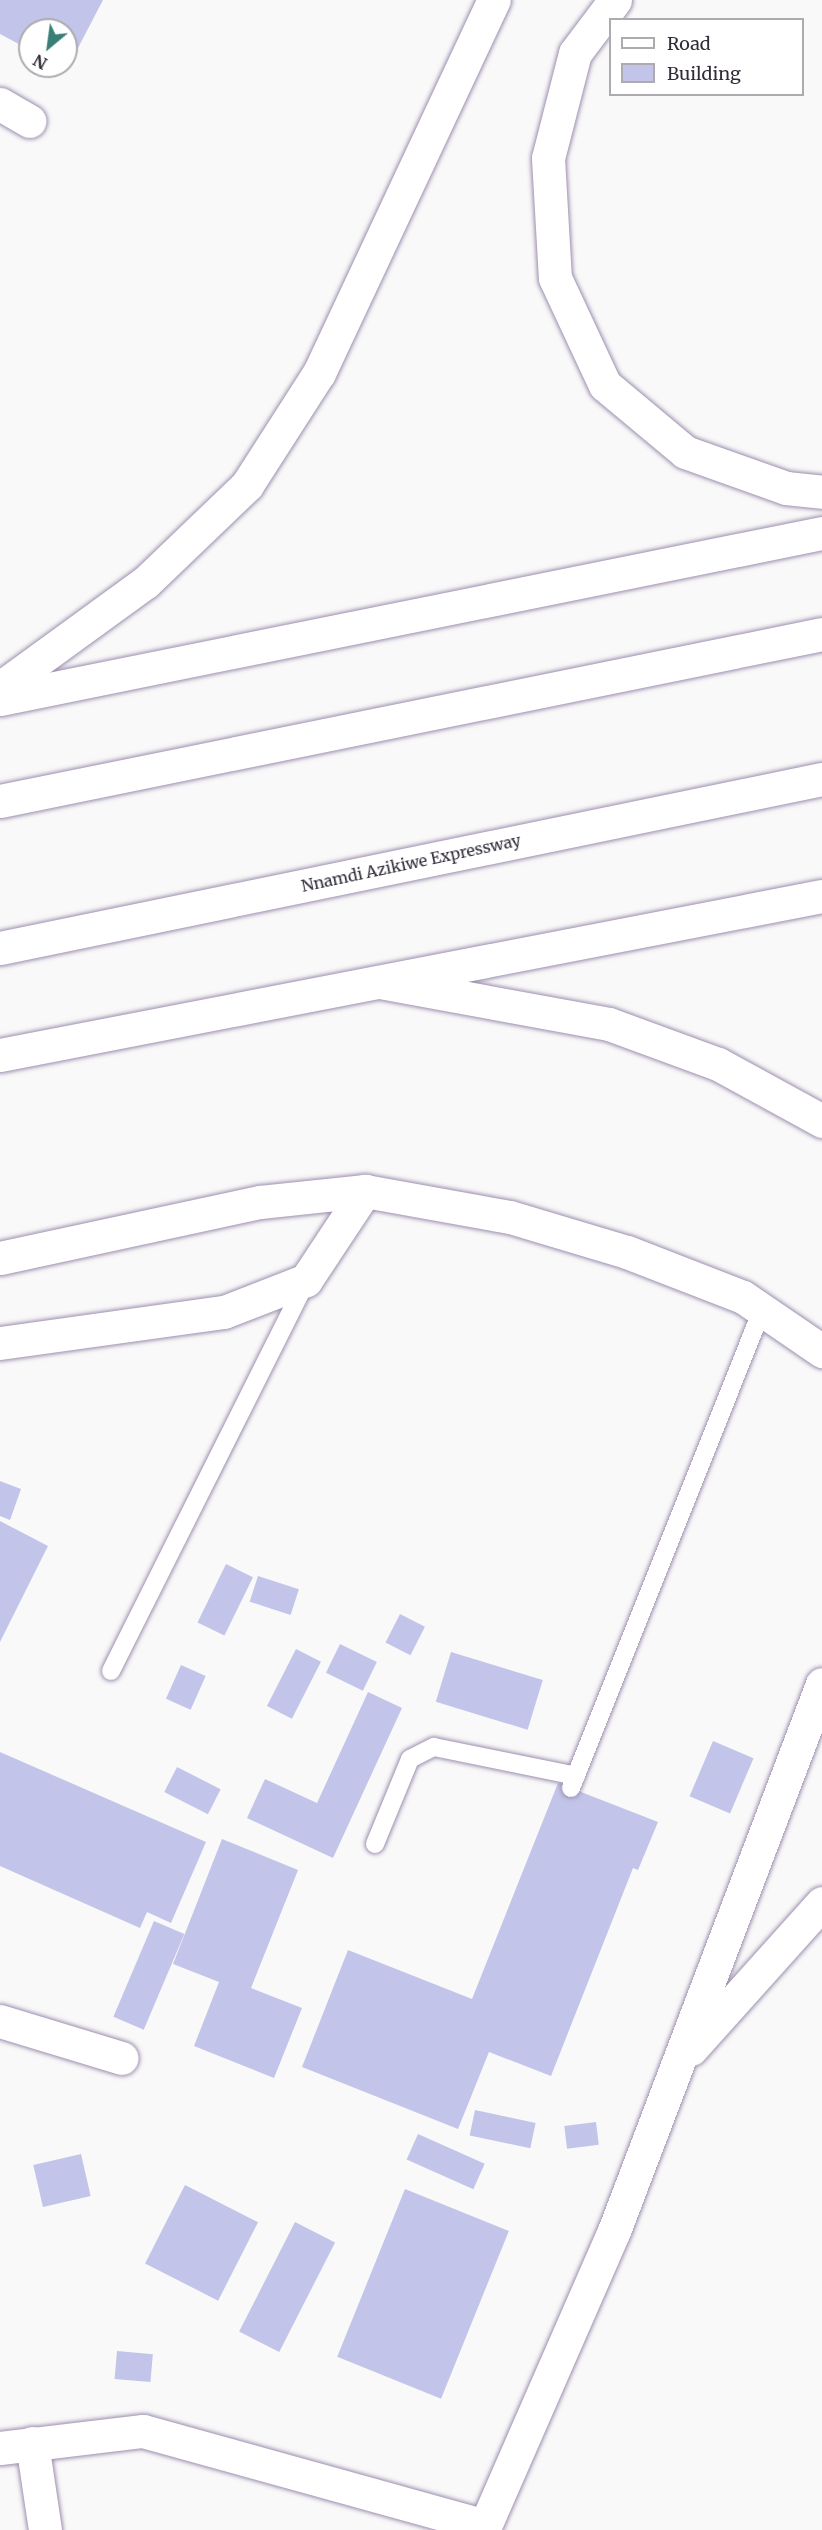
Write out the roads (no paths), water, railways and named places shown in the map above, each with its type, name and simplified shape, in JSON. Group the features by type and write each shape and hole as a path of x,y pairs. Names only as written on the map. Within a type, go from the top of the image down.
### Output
{"main road":[{"path":"0,688 146,582 247,485 319,373 494,0"},
{"path":"615,0 575,53 548,158 555,278 605,385 685,452 786,488 822,492"},
{"path":"0,104 29,121"},
{"path":"0,699 822,533"},
{"path":"0,801 822,634"},
{"name":"Nnamdi Azikiwe Expressway","path":"0,948 822,779"},
{"path":"0,1055 822,896"},
{"path":"380,982 609,1024 718,1064 822,1120"},
{"path":"0,1258 260,1202 365,1191 510,1217 627,1252 743,1297 822,1351"},
{"path":"0,1343 224,1312 306,1280 365,1191"},
{"path":"0,2448 143,2431 487,2529 614,2231 822,1684"},
{"path":"678,2063 822,1903"},
{"path":"0,2021 122,2058"},
{"path":"32,2443 45,2530"}],"lane":[{"path":"111,1671 306,1280"},
{"path":"375,1844 410,1759 434,1747 574,1782 762,1310"}]}
